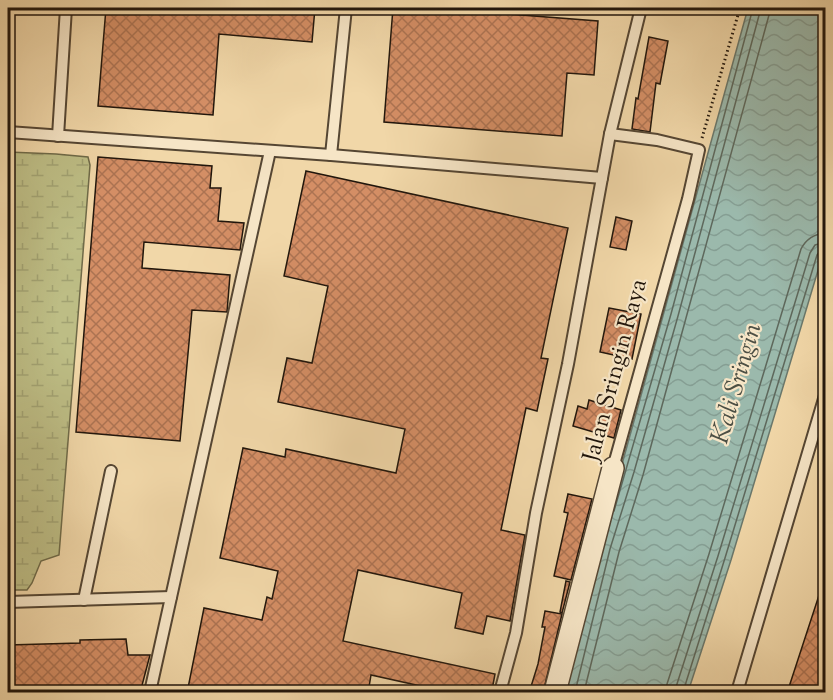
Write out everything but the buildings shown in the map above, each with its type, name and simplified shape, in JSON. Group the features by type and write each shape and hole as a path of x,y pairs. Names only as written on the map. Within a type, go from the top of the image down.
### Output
{"street":[{"name":"Jalan Sringin Raya","path":"555,693 614,468"}],"lane":[{"path":"58,136 66,8"},
{"path":"331,156 346,8"},
{"path":"500,693 516,633 536,513 568,364 610,134 641,8"},
{"path":"8,132 602,178"},
{"path":"610,134 657,140 699,150"},
{"name":"Jalan Sringin Raya","path":"614,468 688,199 699,150"},
{"path":"150,693 270,151"},
{"path":"737,693 821,420 825,392"},
{"path":"84,600 111,471"},
{"path":"8,602 171,597"}],"path":[{"path":"699,150 740,8"}],"green space":[{"path":"8,152 88,157 90,165 59,555 41,561 27,590 8,590"}],"water":[{"name":"Kali Sringin","path":"748,8 825,8 825,247 731,560 688,692 561,692 621,468"}]}
